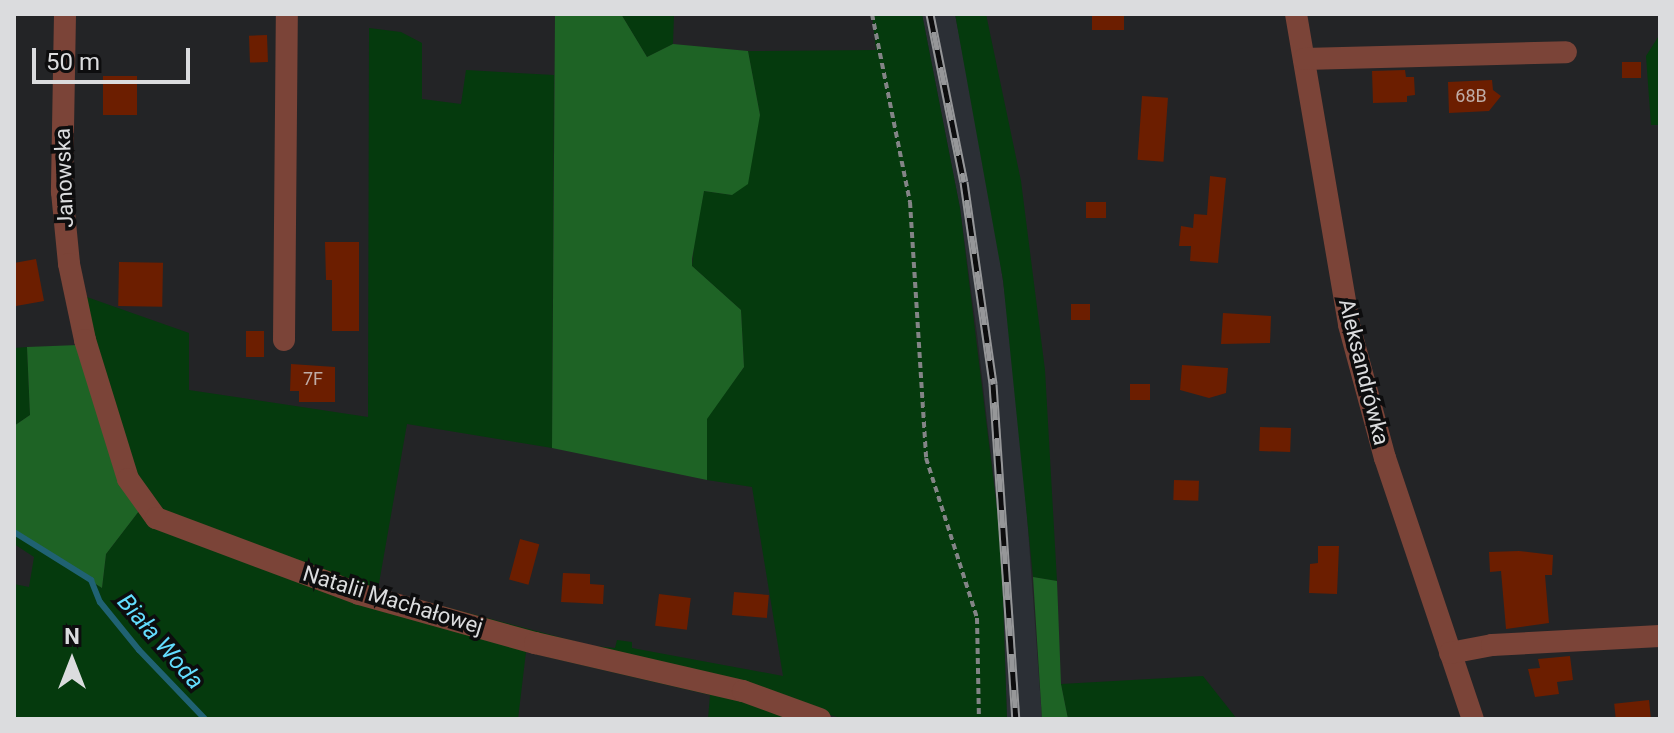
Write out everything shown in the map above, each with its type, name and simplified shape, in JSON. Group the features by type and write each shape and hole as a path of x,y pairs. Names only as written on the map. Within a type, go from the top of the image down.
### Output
{"street":[{"name":"Janowska","path":"65,14 62,192 69,264 85,340"},
{"path":"284,340 287,14"},
{"name":"Aleksandrówka","path":"1296,14 1349,325 1385,458 1473,719"},
{"path":"1304,59 1566,52"},
{"name":"Natalii Machałowej","path":"85,340 128,479 156,518 359,594 535,643 743,691 820,719"},
{"path":"1450,653 1492,645 1660,636"}],"path":[{"path":"872,14 910,202 926,458 977,618 979,719"}],"shaded area":[{"path":"922,14 955,14 992,204 1017,380 1042,719 1007,719 1001,541 977,334 960,208"}],"green space":[{"path":"555,14 621,14 647,57 673,44 748,51 760,115 748,184 732,195 704,191 692,259 692,266 741,310 744,367 707,419 707,480 552,448"},
{"path":"621,14 674,14 673,44 647,57"},
{"path":"872,14 922,14 960,208 1001,541 1007,719 845,719 360,589 159,513 132,473 84,296 189,333 189,390 368,417 369,28 401,32 422,43 422,99 461,104 466,70 554,75 552,448 407,424 378,589 593,646 615,648 617,640 632,642 632,648 783,676 752,487 707,480 706,419 744,367 741,310 692,266 695,236 704,191 732,195 760,115 748,51 876,50"},
{"path":"955,14 986,14 1021,181 1045,370 1057,581 1033,577 1003,280"},
{"path":"1660,34 1660,125 1651,125 1646,56"},
{"path":"78,345 139,511 106,554 102,588 14,532 14,426 30,415 27,347"},
{"path":"27,347 30,415 14,426 14,348"},
{"path":"139,511 150,522 740,697 800,719 708,719 710,695 526,652 518,719 14,719 14,584 29,587 34,557 14,544 14,532 102,588 106,554"},
{"path":"1033,577 1057,581 1061,684 1068,719 1042,719"},
{"path":"1203,676 1237,719 1068,719 1061,684"}],"building":[{"path":"1092,14 1124,14 1124,30 1092,30"},
{"path":"267,35 268,62 250,63 249,36"},
{"path":"1622,62 1641,62 1641,78 1622,78"},
{"path":"1405,70 1406,77 1414,77 1415,95 1407,96 1407,102 1373,103 1372,71"},
{"path":"103,76 137,76 137,115 103,115"},
{"path":"1492,80 1493,90 1501,96 1489,111 1449,113 1448,82"},
{"path":"1142,96 1168,98 1163,162 1138,160"},
{"path":"1210,176 1226,178 1218,263 1190,261 1191,246 1179,246 1181,226 1193,228 1194,214 1207,215"},
{"path":"1086,202 1106,202 1106,218 1086,218"},
{"path":"325,242 359,242 359,331 332,331 332,280 326,280"},
{"path":"36,259 44,301 16,306 14,263"},
{"path":"119,262 163,263 162,307 118,306"},
{"path":"1071,304 1090,304 1090,320 1071,320"},
{"path":"1223,313 1271,316 1270,343 1221,344"},
{"path":"246,331 264,331 264,357 246,357"},
{"path":"291,364 335,367 335,402 299,402 299,391 290,391"},
{"path":"1182,365 1228,368 1226,393 1209,398 1180,390"},
{"path":"1130,384 1150,384 1150,400 1130,400"},
{"path":"1260,427 1291,428 1290,452 1259,451"},
{"path":"1174,480 1199,481 1198,501 1173,500"},
{"path":"520,539 539,544 528,585 509,580"},
{"path":"1318,546 1339,546 1337,594 1309,593 1310,564 1318,563"},
{"path":"1519,551 1553,555 1552,575 1545,575 1549,623 1506,629 1501,571 1490,572 1489,552"},
{"path":"563,573 590,574 590,584 604,585 603,604 561,602"},
{"path":"734,592 769,595 767,618 732,615"},
{"path":"659,594 691,598 687,630 655,626"},
{"path":"1570,656 1573,680 1557,682 1559,694 1535,697 1528,669 1540,668 1538,659"},
{"path":"1649,700 1651,719 1616,719 1614,704"}],"waterway":[{"name":"Biała Woda","path":"14,532 91,580 100,602 139,650 205,719"}],"railway":[{"path":"930,14 964,182 993,384 1016,719"}]}
